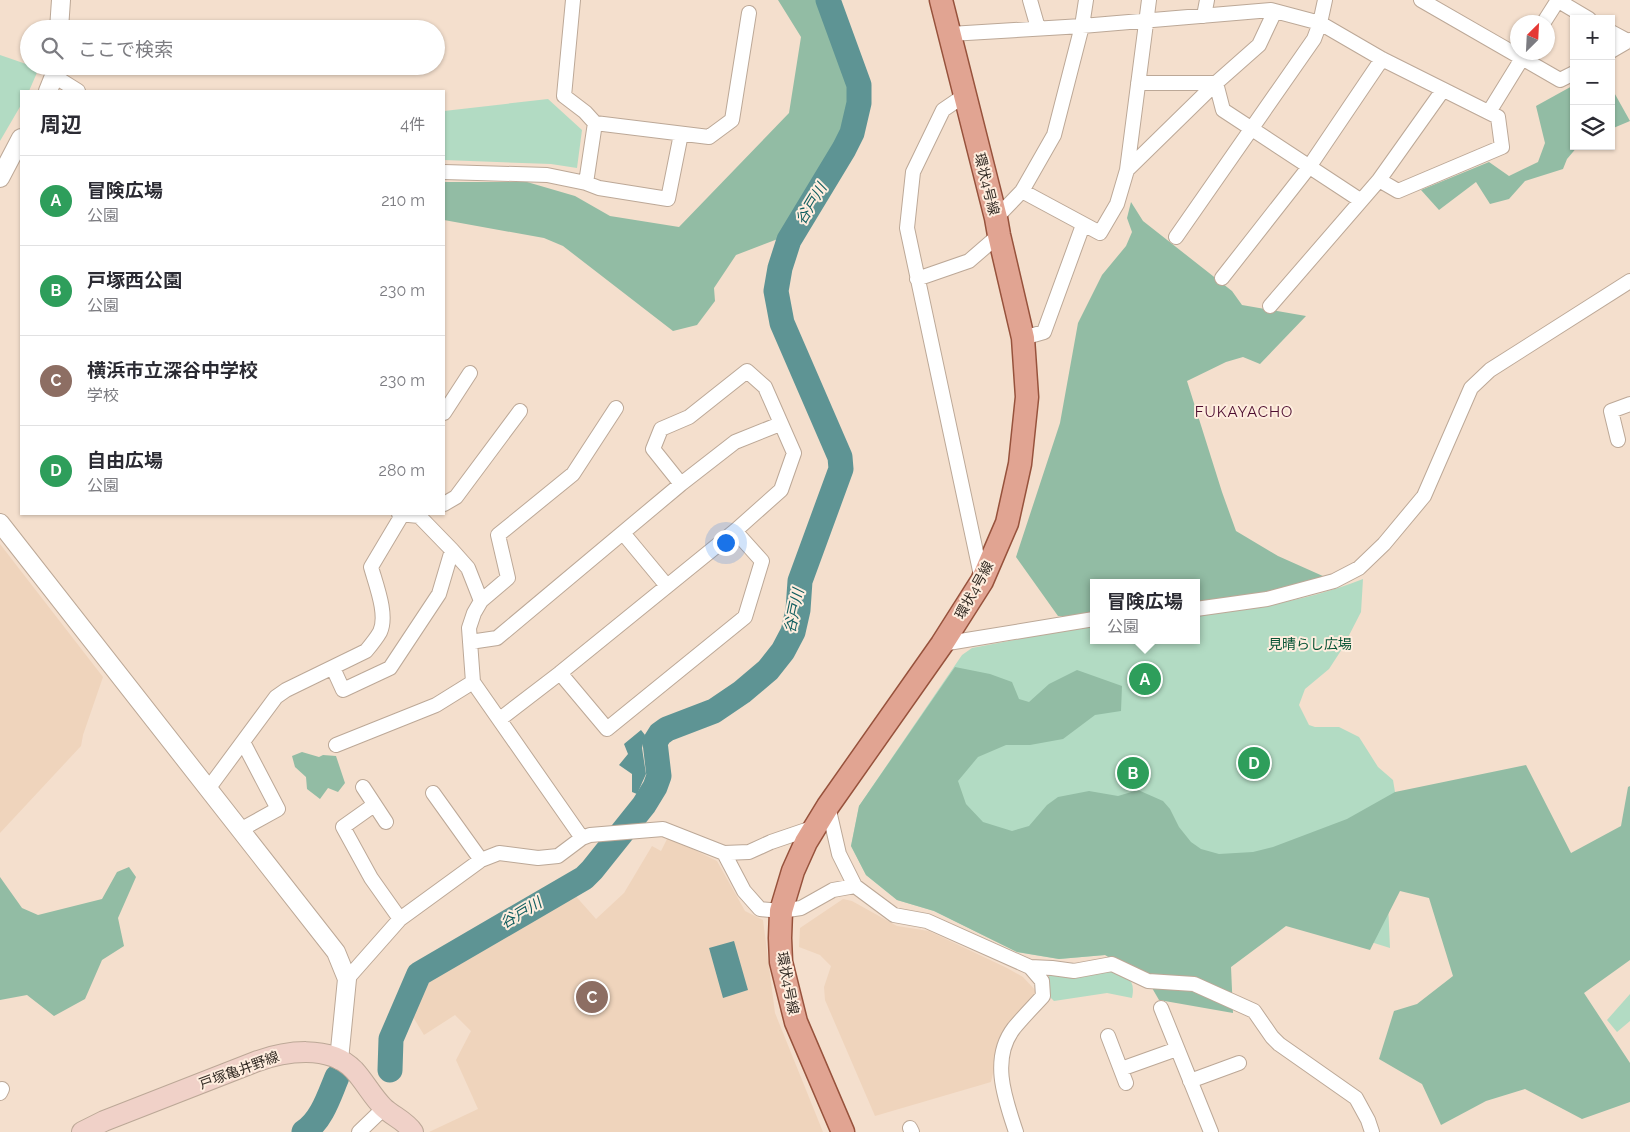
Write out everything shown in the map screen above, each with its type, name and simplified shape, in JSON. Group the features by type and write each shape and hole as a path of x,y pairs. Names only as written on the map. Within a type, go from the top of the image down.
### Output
{"main road":[{"name":"環状4号線","path":"843,1132 796,1022 791,1005 782,962 781,911 793,872 815,827 942,644 982,581 1007,523 1020,464 1026,397 1023,338 941,0"},
{"name":"戸塚亀井野線","path":"82,1132 104,1121 273,1055 296,1052 318,1054 340,1060 353,1070 384,1108 409,1126 413,1132"},
{"name":"戸塚亀井野線","path":"384,1108 393,1132"}],"street":[{"path":"60,20 61,0"},
{"path":"573,0 564,96 585,112 595,123 709,137 732,120 749,13"},
{"path":"1030,0 1038,28"},
{"path":"917,280 969,261 997,227 1022,191 1054,135 1082,26 1086,0"},
{"path":"1022,191 1100,233 1117,204 1127,170 1149,0"},
{"path":"1204,16 1206,0"},
{"path":"1176,236 1252,130 1314,38 1320,23 1325,0"},
{"path":"1421,0 1510,48"},
{"path":"1548,15 1558,0 1582,15"},
{"path":"950,34 1146,21 1273,7 1320,23 1382,59 1498,117 1502,148 1398,191 1379,180"},
{"path":"1127,170 1216,83 1259,45 1273,7"},
{"path":"1615,34 1629,40"},
{"path":"1615,49 1629,40"},
{"path":"1222,278 1309,167 1382,59"},
{"path":"1489,112 1521,60"},
{"path":"1531,60 1560,80 1570,75"},
{"path":"53,78 76,90"},
{"path":"1138,83 1216,83"},
{"path":"1216,83 1223,110 1360,200"},
{"path":"1270,306 1379,180 1443,90"},
{"path":"965,95 943,110 913,172 907,228 982,581"},
{"path":"586,183 595,123"},
{"path":"445,172 547,175 586,183 599,188 668,199 681,134"},
{"path":"0,178 20,140"},
{"path":"1023,338 1044,332 1084,225"},
{"path":"1200,608 1267,599 1334,580 1359,568 1384,544 1424,496 1471,388 1490,370 1630,281"},
{"path":"500,719 735,532 781,490 794,453 765,387 747,371 689,417 661,429 653,449 681,484"},
{"path":"445,411 470,373"},
{"path":"1618,440 1611,411 1630,404"},
{"path":"582,838 473,682 469,628 474,613 482,601 508,578 498,535 573,474 616,408"},
{"path":"445,503 456,497 520,411"},
{"path":"470,642 498,638 681,484 735,442 780,424"},
{"path":"208,790 276,697 286,690 366,651 381,631 384,616 371,567 400,515"},
{"path":"421,515 468,568 482,601"},
{"path":"0,523 336,952 347,979 340,1060"},
{"path":"560,673 607,729 745,618 762,562 735,532"},
{"path":"623,533 667,586"},
{"path":"333,668 343,690 390,668 439,594 452,550"},
{"path":"942,644 1090,620"},
{"path":"336,745 436,705 473,682"},
{"path":"240,830 278,809 243,742"},
{"path":"363,786 386,822"},
{"path":"433,793 481,860"},
{"path":"374,804 343,827 371,878 400,919"},
{"path":"828,806 839,854 855,886 894,915 927,921 1030,967 1074,971 1112,964 1148,981 1194,984 1245,1006 1254,1011 1279,1044 1356,1098 1372,1132"},
{"path":"347,979 400,919 481,860 499,853 538,858 558,856 582,838 590,835 663,829 724,853 750,852 771,842 815,827"},
{"path":"724,853 744,891 760,909 781,911 801,908 833,890 855,886"},
{"path":"1016,1132 1005,1100 1000,1072 1005,1044 1013,1029 1043,996 1042,981 1030,967"},
{"path":"1161,1008 1211,1132"},
{"path":"1108,1036 1126,1082"},
{"path":"1121,1069 1177,1049"},
{"path":"1190,1081 1239,1063"},
{"path":"359,1132 384,1108"}],"shaded area":[{"path":"0,544 103,677 81,746 0,833"},
{"path":"668,837 717,861 745,911 763,920 775,1013 823,1132 429,1132 478,1109 456,1060 471,1031 455,1015 424,1035 407,1007 415,987 440,969 556,906 573,893 596,919 624,893 652,846 661,851"},
{"path":"843,899 852,901 897,926 929,931 1007,968 1023,977 1037,992 999,1046 991,1082 875,1116 825,1000 824,987 831,966 820,955 799,947 800,928"}],"green space":[{"path":"778,0 827,0 853,90 854,100 847,130 814,189 783,237 736,255 714,288 715,301 697,325 673,331 563,246 544,238 445,220 445,182 527,182 575,196 610,216 679,227 789,113 801,37"},
{"path":"0,55 20,62 20,75 36,75 29,90 20,90 20,107 0,141"},
{"path":"1570,87 1570,150 1575,150 1567,159 1563,169 1525,181 1509,199 1490,204 1476,182 1439,210 1421,190 1489,162 1509,176 1538,162 1545,143 1536,106"},
{"path":"1615,94 1630,121 1615,127"},
{"path":"548,99 582,130 577,168 551,164 445,160 445,111"},
{"path":"1131,202 1143,221 1232,291 1242,305 1306,316 1260,364 1243,357 1226,362 1187,381 1236,531 1278,556 1334,581 1200,607 1200,579 1090,579 1090,618 1058,616 1016,557 1060,423 1078,323 1102,275 1126,246 1132,232 1127,218"},
{"name":"見晴らし広場","path":"1363,579 1361,612 1342,649 1329,669 1305,689 1299,705 1309,725 1315,727 1339,727 1359,737 1378,767 1393,780 1395,792 1388,903 1390,948 1288,916 1105,955 1059,959 1017,952 934,911 897,900 866,875 851,846 859,806 962,655 972,648 1090,626 1090,644 1200,644 1200,615 1281,603"},
{"path":"955,667 990,674 1012,682 1019,699 1029,702 1049,684 1077,670 1122,686 1121,711 1095,715 1063,739 1030,745 1006,745 978,757 958,781 966,804 983,822 1012,831 1029,826 1047,805 1058,797 1089,791 1118,796 1138,790 1163,801 1170,809 1179,827 1191,842 1201,849 1219,854 1253,852 1273,847 1347,819 1395,792 1526,765 1571,853 1621,826 1628,787 1630,786 1630,960 1584,993 1630,1063 1630,1102 1582,1119 1525,1089 1486,1101 1441,1125 1422,1084 1379,1059 1394,1011 1417,1004 1453,976 1429,898 1400,891 1370,950 1286,926 1231,967 1233,1013 1159,1000 1148,981 1105,955 1059,959 1017,952 934,911 897,900 866,875 851,846 859,806"},
{"path":"302,752 319,757 323,755 336,756 345,783 338,792 328,788 320,799 307,789 306,777 295,767 292,756"},
{"path":"129,867 136,877 118,918 124,946 102,960 85,999 54,1016 27,995 0,1000 0,877 22,908 38,915 102,899 117,872"},
{"path":"1112,969 1129,979 1133,986 1132,998 1107,993 1054,1001 1049,996 1049,972"},
{"path":"1630,994 1630,1021 1617,1032 1607,1020"}],"water":[{"path":"641,730 645,735 642,748 646,774 637,794 632,792 632,774 619,765 628,754 624,744"},
{"path":"734,941 748,990 723,998 709,948"}],"waterway":[{"name":"谷戸川","path":"390,1070 391,1039 419,974 584,878 644,805 655,787 659,776 655,742 660,734 667,729 714,711 742,692 768,670 783,651 793,632 798,610 800,581 841,469 840,457 782,323 776,291 780,268 789,240 844,149 852,133 859,103 859,85 828,0"},
{"name":"谷戸川","path":"304,1132 316,1121 328,1100 337,1077"}],"place":[{"name":"冒険広場","path":"1145,679"},
{"name":"自由広場","path":"1254,763"},
{"name":"戸塚西公園","path":"1133,773"},
{"name":"横浜市立深谷中学校","path":"592,997"}],"district":[{"name":"FUKAYACHO","path":"1244,412"}]}
